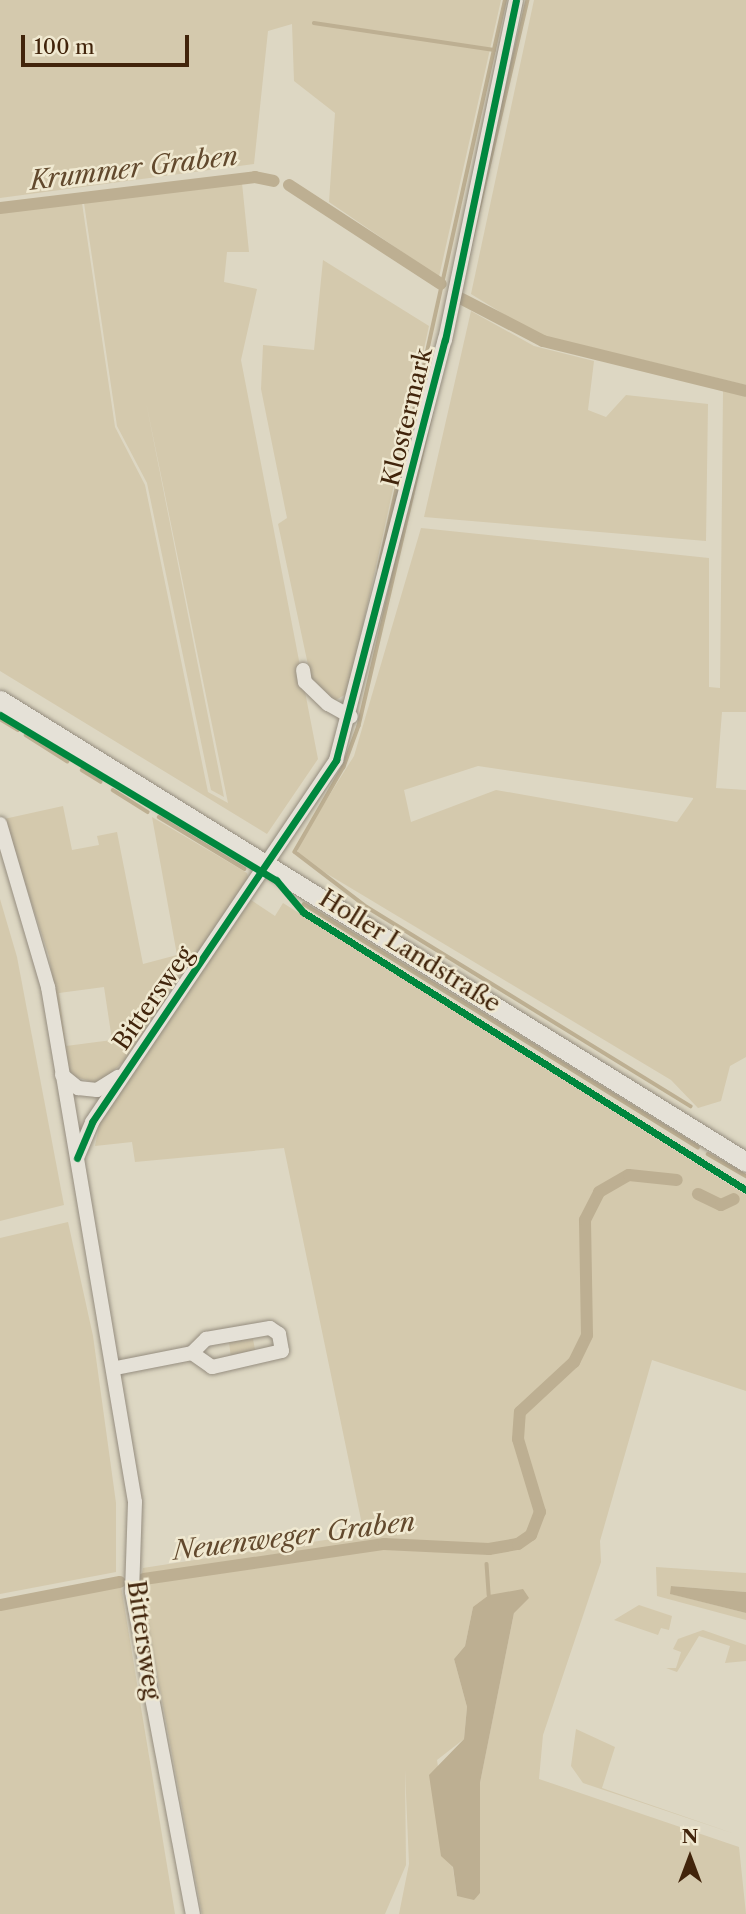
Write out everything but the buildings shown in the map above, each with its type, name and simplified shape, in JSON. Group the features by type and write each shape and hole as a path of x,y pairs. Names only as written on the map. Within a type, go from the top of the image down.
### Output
{"main road":[{"name":"Holler Landstraße","path":"0,700 269,864 746,1162"}],"street":[{"name":"Klostermark","path":"269,864 336,760 351,717 445,340 516,0"},
{"path":"303,670 305,682 351,717"},
{"name":"Bittersweg","path":"0,824 48,987 116,1368 135,1502 132,1592 193,1914"},
{"name":"Bittersweg","path":"77,1158 92,1122 269,864"},
{"name":"Bittersweg","path":"62,1075 78,1088 97,1090 125,1072"},
{"path":"116,1368 192,1353 206,1339 270,1328 279,1334 282,1351 212,1367 192,1353"}],"shaded area":[{"path":"0,0 501,0 439,277 329,202 335,113 294,81 292,24 268,31 254,164 0,198"},
{"path":"534,0 746,0 746,385 536,334 471,294"},
{"path":"242,183 249,252 227,252 224,282 257,289 241,360 318,759 267,834 0,671 0,213 82,203 115,427 145,485 208,792 228,803 146,402 224,797 211,790 147,483 117,426 84,203"},
{"path":"323,260 429,326 348,693 334,701 311,679 278,524 287,518 261,389 263,345 314,350"},
{"path":"471,311 534,346 594,361 588,410 606,417 626,395 708,404 706,541 424,517"},
{"path":"723,391 746,396 746,712 722,712 716,788 746,790 746,1057 730,1066 721,1101 698,1108 671,1080 299,857 297,847 354,756 421,528 709,558 709,687 720,688","holes":["478,766 693,798 677,822 496,790 411,822 404,790"]},
{"path":"63,806 72,850 99,845 97,836 117,832 143,964 177,955 152,817 247,873 249,881 127,1059 98,1084 67,1074 49,956 4,819","holes":["104,987 112,1040 66,1046 59,993"]},
{"path":"0,899 17,957 64,1205 0,1221"},
{"path":"251,900 275,916 283,903 746,1195 746,1391 652,1360 600,1541 601,1562 543,1735 539,1779 739,1847 746,1914 399,1914 409,1864 405,1770 406,1865 385,1914 202,1914 140,1583 143,1568 364,1534 284,1148 135,1162 132,1142 95,1146 100,1121","holes":["473,1607 514,1613 480,1783 480,1892 457,1896 437,1760 464,1739 467,1707 454,1659 465,1646"]},
{"path":"68,1222 93,1336 116,1503 116,1572 0,1594 0,1238"},
{"path":"253,1339 256,1355 231,1359 229,1341"},
{"path":"656,1567 746,1573 746,1592 671,1586 671,1594 746,1613 746,1620 657,1596"},
{"path":"121,1586 175,1914 0,1914 0,1610"},
{"path":"671,1586 746,1592 746,1613 670,1594"},
{"path":"523,1589 529,1598 514,1613 480,1783 480,1893 474,1900 457,1896 453,1867 441,1856 429,1775 464,1739 467,1707 454,1659 465,1646 473,1607 489,1595"},
{"path":"639,1605 672,1616 669,1630 661,1628 658,1635 614,1620"},
{"path":"703,1630 746,1645 746,1661 725,1663 730,1646 699,1636 677,1672 666,1668 676,1668 681,1652 673,1649 678,1639"},
{"path":"576,1729 615,1747 602,1788 735,1834 583,1783 571,1766"}],"waterway":[{"name":"Krummer Graben","path":"379,568 505,0"},
{"path":"528,0 359,726 344,767 295,852 367,907 691,1106"},
{"path":"314,23 494,50"},
{"name":"Krummer Graben","path":"0,208 255,177 274,181"},
{"name":"Krummer Graben","path":"289,185 441,284"},
{"name":"Krummer Graben","path":"462,299 543,341 746,391"},
{"path":"0,719 18,730"},
{"path":"26,735 67,761"},
{"path":"82,770 101,782"},
{"path":"113,790 148,812"},
{"path":"159,817 245,869"},
{"path":"304,904 698,1147"},
{"path":"708,1154 746,1176"},
{"name":"Neuenweger Graben","path":"144,1579 384,1544 489,1549 518,1544 531,1535 540,1512 518,1439 520,1412 574,1362 587,1335 585,1220 599,1192 629,1175 677,1180"},
{"name":"Neuenweger Graben","path":"698,1194 721,1205 734,1199"},
{"name":"Neuenweger Graben","path":"487,1564 489,1595"},
{"name":"Neuenweger Graben","path":"0,1605 120,1582"}],"cycle path":[{"path":"77,1158 92,1122 336,760 445,340 516,0"},
{"path":"0,715 276,880 303,912 746,1190"}]}
